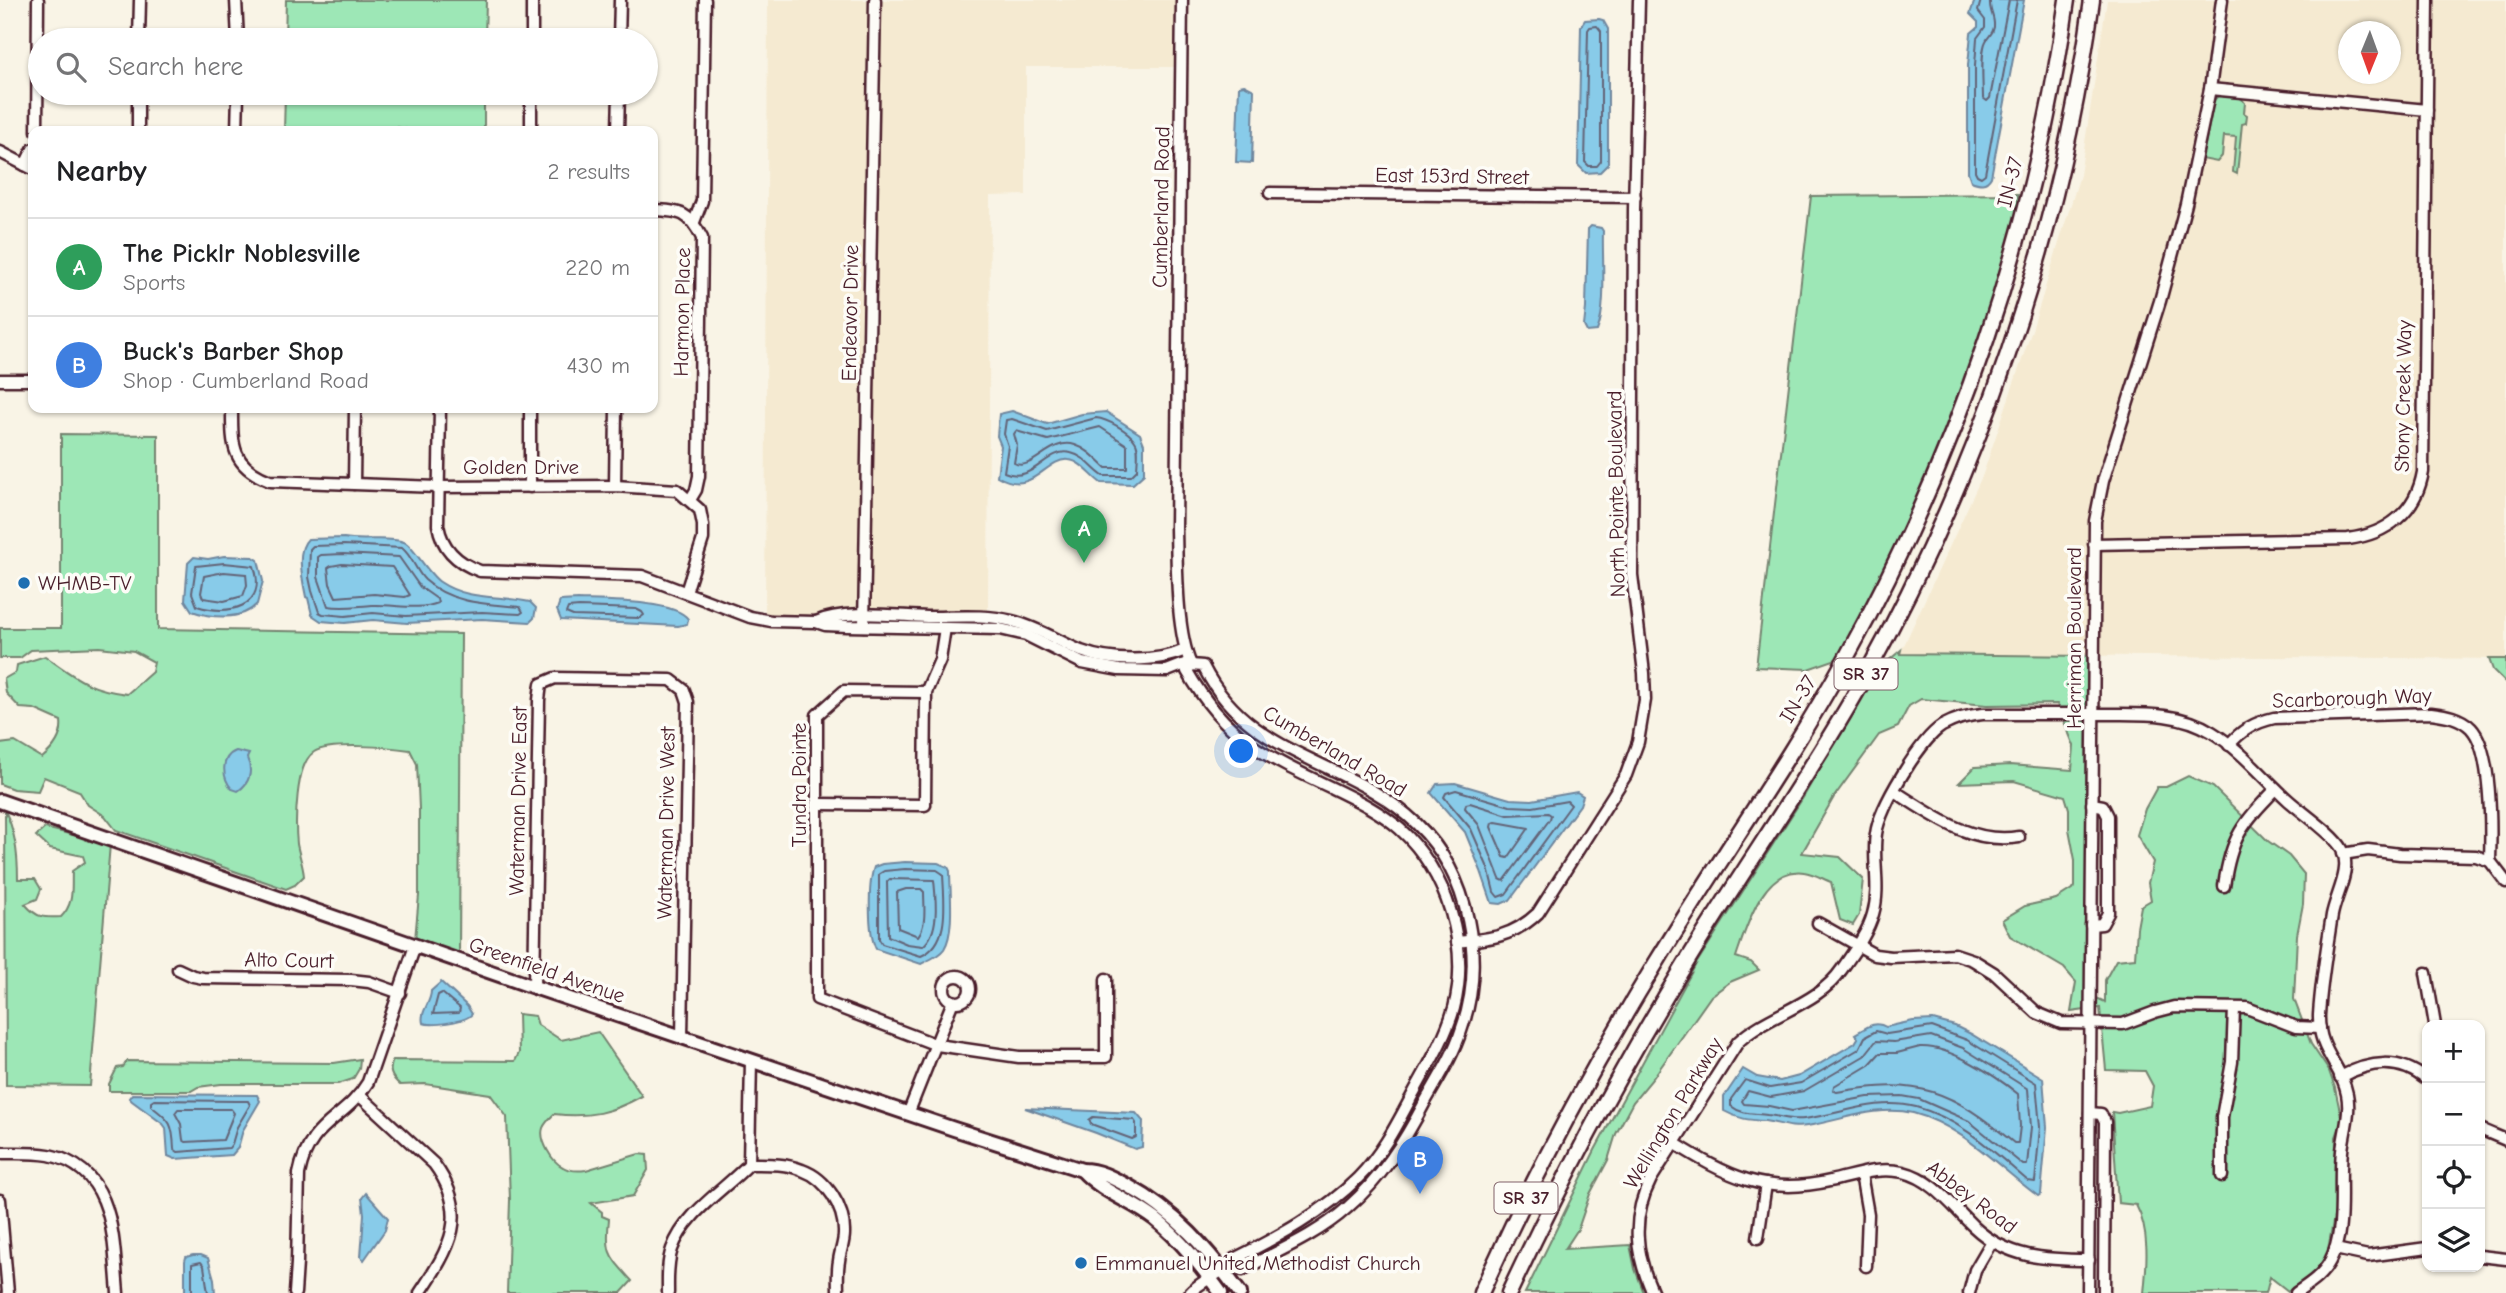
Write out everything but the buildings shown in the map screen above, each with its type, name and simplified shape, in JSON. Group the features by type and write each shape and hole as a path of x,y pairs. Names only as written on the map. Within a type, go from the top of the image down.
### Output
{"highway":[{"name":"IN-37","path":"1481,1293 1536,1178 1607,1045 1676,930 1814,715 1867,619 1903,546 1960,410 1984,346 2012,256 2047,114 2067,0"},
{"name":"SR 37","path":"1509,1293 1572,1164 1633,1052 1696,946 1840,720 1926,558 1990,405 2025,303 2069,134 2092,0"}],"main road":[{"name":"Greenfield Avenue","path":"0,801 908,1114 1083,1170 1094,1170 1116,1179 1167,1210 1226,1268 1240,1293"},
{"name":"Greenfield Avenue","path":"1083,1170 1094,1183 1136,1206 1165,1228 1191,1254 1221,1293"}],"street":[{"path":"38,0 38,28"},
{"path":"139,28 140,0"},
{"path":"236,0 237,28"},
{"path":"532,0 532,28"},
{"path":"619,28 620,0"},
{"name":"Harmon Place","path":"690,500 696,490 699,476 702,238 694,222 702,201 705,0"},
{"name":"Endeavor Drive","path":"865,621 875,0"},
{"name":"Cumberland Road","path":"1182,0 1176,528 1180,604 1185,650 1190,664 1187,671 1225,724 1245,742 1273,760 1370,807 1411,840 1439,882 1451,915 1457,942 1458,980 1450,1020 1438,1047 1380,1153 1356,1181 1319,1211 1234,1259 1226,1268 1209,1277 1190,1293"},
{"name":"North Pointe Boulevard","path":"1457,942 1510,933 1538,913 1622,782 1638,742 1645,701 1632,575 1639,0"},
{"name":"Herriman Boulevard","path":"2088,1293 2094,544 2097,508 2103,481 2164,288 2186,204 2210,89 2222,0"},
{"name":"Stony Creek Way","path":"2094,544 2357,538 2385,529 2398,520 2411,505 2423,472 2428,0"},
{"path":"2210,89 2427,110"},
{"path":"37,105 37,126"},
{"path":"138,105 138,126"},
{"path":"237,126 238,105"},
{"path":"531,105 531,126"},
{"path":"618,126 619,105"},
{"path":"0,152 28,166"},
{"name":"East 153rd Street","path":"1270,193 1635,197"},
{"path":"658,210 681,212 694,222"},
{"path":"0,380 28,380"},
{"name":"Golden Drive","path":"232,413 232,443 251,474 270,481 438,487 615,486 677,490 690,500"},
{"path":"354,484 355,413"},
{"path":"440,413 440,539 463,566 480,571 642,576 761,620 816,622 826,618 946,628 1009,630 1026,635 1082,663 1108,669 1167,671 1190,664"},
{"path":"530,413 530,487"},
{"path":"615,486 616,413"},
{"path":"686,592 703,540 704,525 700,510 690,500"},
{"path":"865,621 991,617 1010,620 1099,656 1161,659 1185,650"},
{"path":"818,804 925,805 926,692 940,660 946,628"},
{"name":"Cumberland Road","path":"1190,664 1203,666 1230,706 1263,735 1381,795 1419,825 1444,860 1458,888 1468,918 1471,941 1471,987 1462,1031 1406,1138 1391,1161 1357,1200 1315,1231 1242,1270 1226,1268"},
{"name":"Waterman Drive East","path":"534,987 540,688 545,681 555,678 608,679"},
{"name":"Waterman Drive West","path":"608,679 671,680 680,685 687,695 682,1037"},
{"name":"Tundra Pointe","path":"926,692 844,691 817,715 817,999 937,1045"},
{"name":"Scarborough Way","path":"2229,745 2242,731 2263,720 2274,718 2431,713 2455,718 2473,731 2484,755 2491,834 2490,860"},
{"name":"Wellington Parkway","path":"1653,1293 1639,1253 1636,1235 1637,1216 1644,1192 1738,1042 1758,1026 1824,990 1841,971 1873,916 1876,898 1876,832 1881,813 1931,736 1943,726 1956,719 1983,714 2149,714 2172,717 2202,727 2229,745 2306,817 2332,836 2343,853"},
{"path":"2224,886 2233,842 2246,821 2276,789"},
{"path":"1894,791 1963,831 2001,840 2019,837"},
{"path":"2091,925 2102,924 2107,918 2108,899 2108,816 2103,806 2092,804"},
{"path":"2295,1293 2321,1273 2335,1250 2338,1233 2342,1151 2348,1111 2346,1089 2327,1055 2319,1015 2332,916 2344,874 2343,853 2368,850 2400,854 2476,856 2490,860 2506,882"},
{"path":"1818,923 1857,946 1883,956 1943,954 1964,957 1982,964 2036,1013 2061,1023 2129,1023 2168,1008 2234,1008 2252,1009 2296,1027 2320,1028"},
{"path":"295,1293 301,1162 313,1138 359,1095 373,1072 415,946"},
{"name":"Alto Court","path":"178,969 203,978 361,981 400,993"},
{"path":"2426,973 2434,1020"},
{"path":"937,1045 1019,1057 1106,1057 1106,979"},
{"path":"908,1114 953,1002"},
{"path":"2222,1176 2222,1117 2232,1062 2234,1008"},
{"path":"749,1164 751,1060"},
{"path":"2340,1077 2361,1067 2387,1063 2405,1067 2422,1077"},
{"path":"359,1095 434,1164 443,1175 453,1200 454,1227 447,1251 420,1293"},
{"path":"2090,1113 2101,1114 2105,1122 2104,1293"},
{"path":"2485,1131 2506,1139"},
{"name":"Abbey Road","path":"1674,1143 1722,1172 1766,1184 1816,1184 1888,1170 1917,1177 1937,1190 1976,1229 2013,1252 2036,1258 2089,1260"},
{"path":"0,1153 32,1153 57,1157 77,1166 91,1179 106,1203 109,1214 118,1293"},
{"path":"668,1293 671,1252 680,1231 749,1164 774,1164 802,1170 813,1175 829,1190 843,1223 838,1293"},
{"path":"1861,1174 1868,1214 1866,1266"},
{"path":"1758,1238 1766,1184"},
{"path":"0,1200 8,1293"},
{"path":"1969,1293 1975,1270 1992,1241"},
{"path":"2335,1250 2368,1256 2422,1249"},
{"path":"2485,1257 2506,1259"}],"shaded area":[{"path":"768,0 1180,0 1180,67 1026,67 1026,195 990,196 988,617 765,616"},
{"path":"2107,0 2506,0 2506,659 1900,654 1983,474 2033,327 2080,175"}],"green space":[{"path":"286,0 486,0 485,28 285,28"},
{"path":"2218,96 2241,98 2245,103 2244,113 2247,115 2246,123 2242,124 2237,174 2233,172 2236,137 2224,136 2222,156 2217,162 2202,159 2214,100"},
{"path":"285,105 484,105 484,126 284,126"},
{"path":"2018,194 2020,226 1943,454 1848,655 1808,669 1756,667 1811,196"},
{"path":"61,434 158,435 158,629 461,634 459,956 415,940 419,895 419,809 417,764 410,750 346,746 314,752 303,769 296,809 297,844 304,876 286,889 116,830 105,816 88,805 79,791 44,777 38,791 13,789 0,784 0,744 15,742 42,758 56,742 61,727 61,721 34,709 20,708 6,693 4,679 16,672 17,665 45,656 83,681 102,689 127,694 152,672 154,662 134,651 99,647 31,650 20,658 0,658 0,628 61,628"},
{"path":"1901,650 1900,654 2087,656 2086,993 2105,1002 2105,980 2116,960 2135,958 2141,906 2151,900 2148,883 2153,862 2137,835 2145,809 2157,787 2166,787 2188,776 2213,787 2268,841 2289,856 2304,874 2303,904 2297,935 2294,999 2311,1044 2329,1071 2342,1121 2336,1137 2335,1211 2327,1255 2311,1277 2288,1291 2270,1277 2266,1293 2144,1293 2144,1226 2136,1205 2118,1203 2112,1112 2150,1106 2153,1086 2145,1071 2106,1070 2100,1008 2071,1012 2076,982 2064,968 2010,936 2002,920 2025,906 2056,899 2075,887 2075,860 2065,796 2014,781 1959,783 1975,767 2010,765 2072,770 2074,746 2057,704 1987,705 1921,699 1909,706 1898,727 1879,735 1834,797 1802,853 1840,857 1863,879 1859,915 1853,925 1840,920 1831,882 1804,872 1790,873 1777,879 1758,901 1736,957 1751,962 1759,970 1730,982 1711,996 1633,1102 1616,1134 1608,1160 1590,1194 1578,1229 1565,1249 1630,1245 1644,1293 1525,1293 1595,1150 1696,964 1804,796 1875,672"},
{"path":"2489,659 2506,659 2506,683 2493,670"},
{"path":"5,811 15,844 18,879 35,879 41,889 37,899 25,904 41,916 61,917 71,895 72,871 85,862 83,856 50,849 36,836 45,828 110,844 90,1086 6,1085"},
{"path":"518,1014 535,1016 538,1025 561,1040 598,1032 642,1096 600,1113 554,1114 545,1124 542,1133 551,1156 559,1164 572,1170 586,1170 639,1154 647,1155 648,1170 633,1196 591,1203 602,1212 602,1216 609,1219 608,1240 611,1254 632,1281 621,1293 507,1293 510,1200 507,1117 490,1094 425,1084 400,1085 391,1074 393,1060 515,1061 519,1053"},
{"path":"360,1059 359,1069 353,1079 338,1084 221,1084 198,1087 191,1091 109,1091 109,1084 117,1068 123,1067 127,1061 334,1063"}],"water":[{"path":"1975,0 2024,0 1991,177 1982,184 1971,181 1968,172 1968,65 1971,33 1978,27 1978,22 1970,14"},
{"path":"1585,20 1603,20 1608,29 1608,164 1600,172 1586,173 1578,165 1581,26"},
{"path":"1244,85 1254,90 1252,163 1236,162 1239,86"},
{"path":"1591,226 1603,231 1603,296 1597,331 1587,332 1584,326 1588,229"},
{"path":"1012,411 1047,424 1082,414 1106,412 1140,434 1144,444 1144,474 1133,484 1101,483 1082,466 1069,460 1053,464 1030,480 1010,482 997,476 1001,446 997,436 999,414"},
{"path":"308,539 391,539 404,542 440,582 473,595 530,602 536,608 534,618 530,622 482,619 407,623 373,620 345,623 321,621 312,615 306,597 301,566 302,551"},
{"path":"224,556 253,557 258,560 263,581 257,604 235,616 208,615 192,611 185,600 188,563 194,557 208,559"},
{"path":"560,601 654,605 669,608 688,619 687,624 678,626 561,620 557,610"},
{"path":"236,751 249,754 247,758 250,768 248,780 238,791 232,789 224,768 227,758"},
{"path":"1455,783 1510,799 1532,800 1577,792 1583,796 1580,805 1510,900 1501,904 1492,903 1465,832 1431,793 1437,784"},
{"path":"905,862 938,863 948,867 950,871 951,922 947,942 939,954 921,964 876,949 871,932 870,896 874,867"},
{"path":"441,982 467,1006 472,1014 469,1017 449,1023 423,1023 431,991"},
{"path":"1933,1020 1971,1034 2043,1078 2047,1127 2041,1194 2038,1196 1964,1137 1931,1119 1913,1113 1873,1112 1796,1127 1744,1119 1724,1111 1724,1097 1743,1069 1757,1077 1780,1081 1799,1076 1855,1043 1858,1038 1855,1034 1870,1026 1878,1024 1886,1027"},
{"path":"132,1094 257,1095 260,1101 243,1130 238,1148 232,1155 175,1159 168,1156 166,1128 129,1098"},
{"path":"1025,1108 1136,1113 1143,1121 1142,1147 1135,1149"},
{"path":"366,1193 388,1218 385,1230 364,1260 361,1257 364,1214 362,1198"},
{"path":"193,1255 208,1258 215,1293 185,1293 185,1261 186,1257"}],"place":[{"name":"The Picklr Noblesville","path":"1084,563"},
{"name":"WHMB-TV","path":"24,583"},
{"name":"Buck's Barber Shop","path":"1420,1194"},
{"name":"Emmanuel United Methodist Church","path":"1081,1263"}]}
